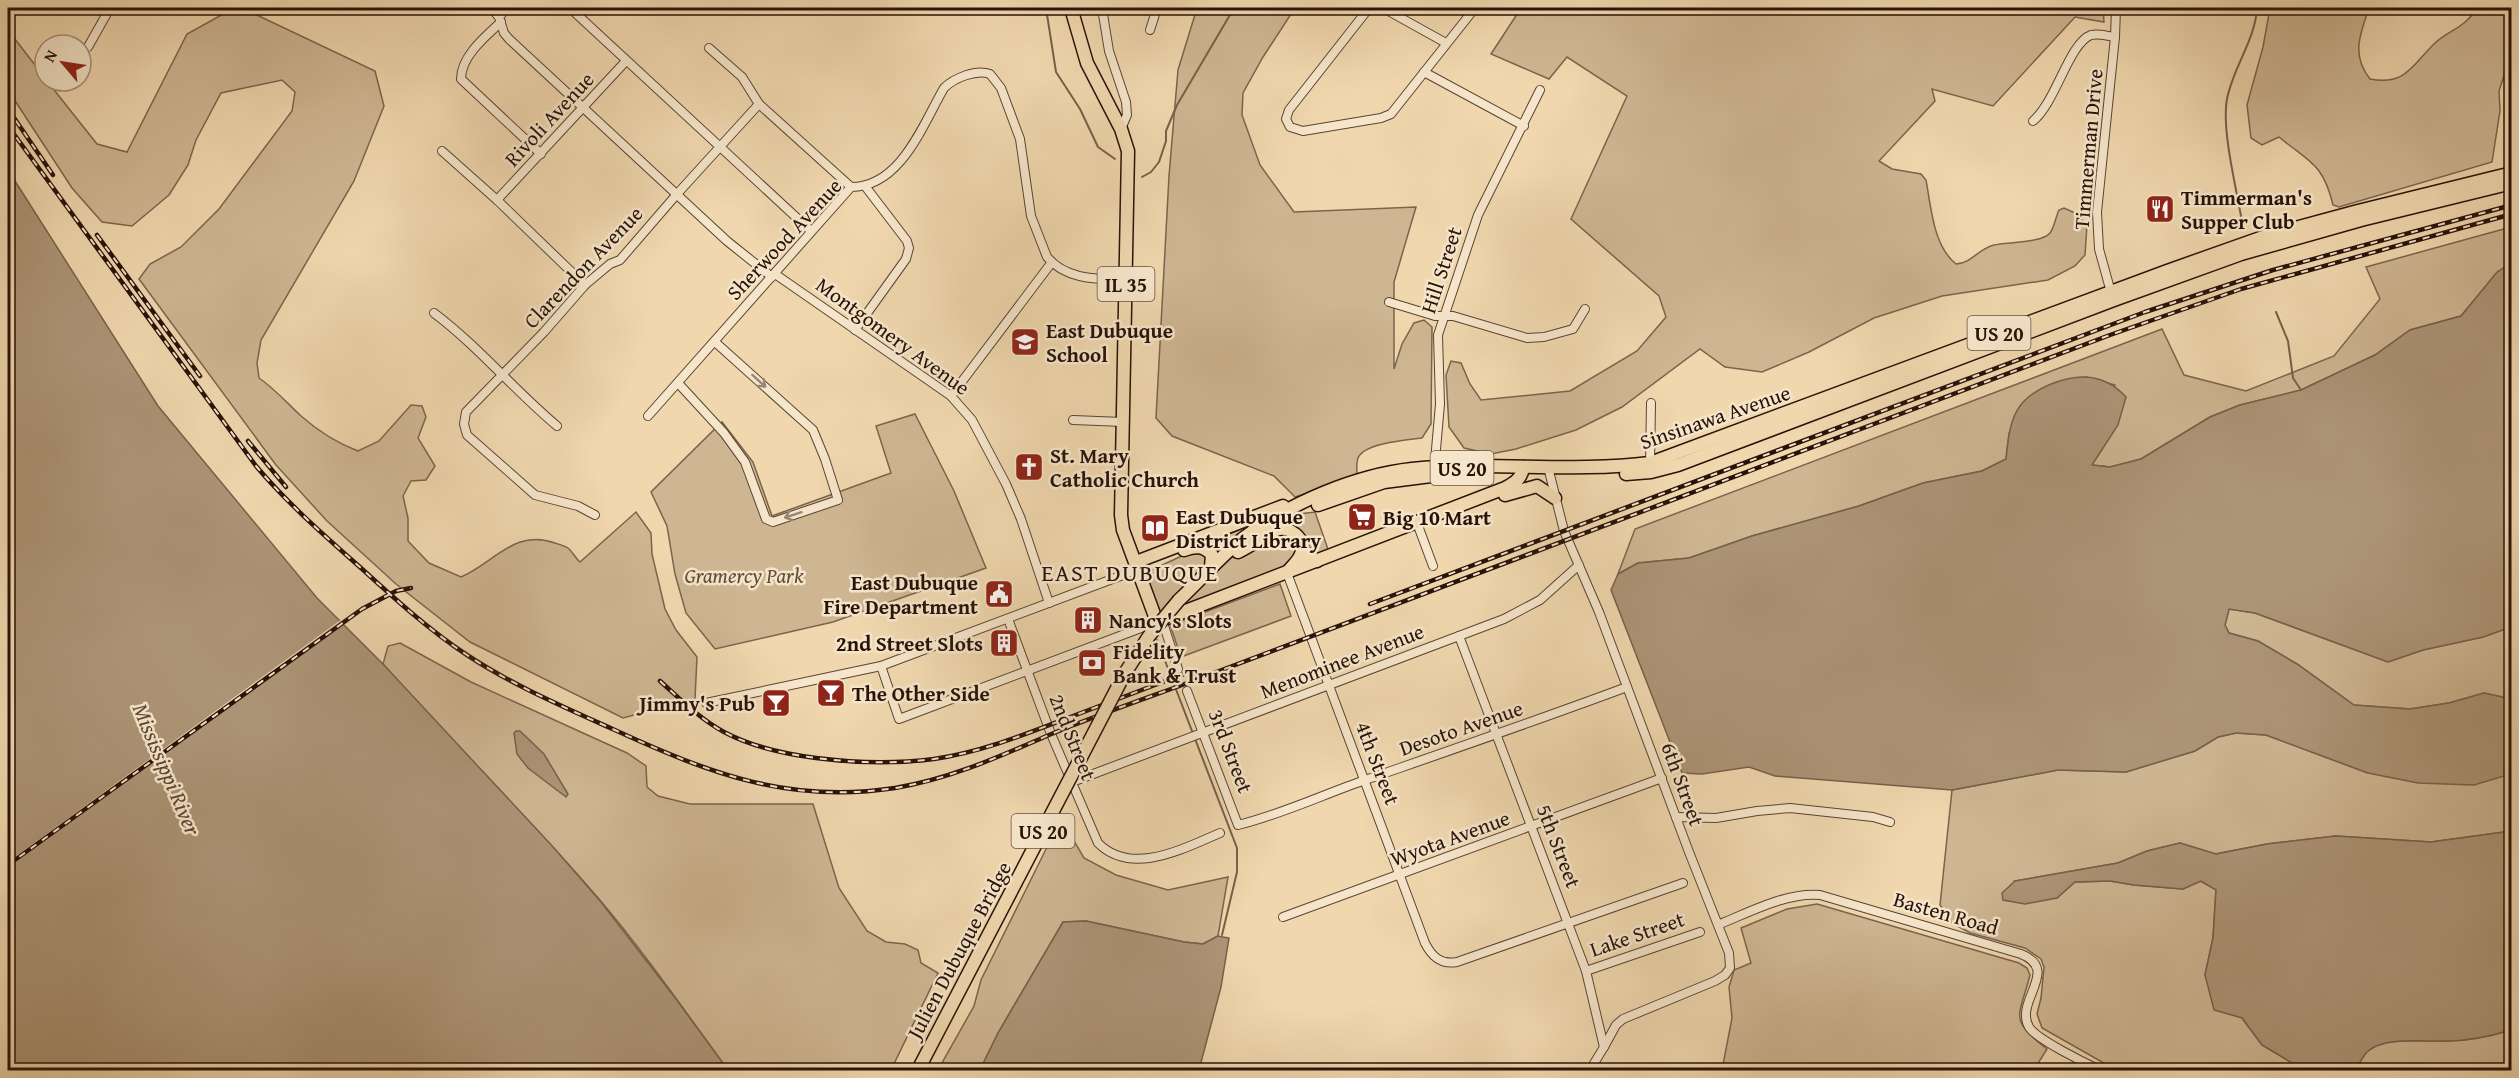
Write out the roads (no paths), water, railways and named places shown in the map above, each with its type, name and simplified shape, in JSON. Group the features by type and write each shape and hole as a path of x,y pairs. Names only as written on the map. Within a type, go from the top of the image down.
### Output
{"main road":[{"name":"IL 35","path":"1071,8 1087,63 1121,129 1130,165 1122,523 1157,622"},
{"name":"Sinsinawa Avenue","path":"1199,581 1211,567 1246,536 1272,519 1336,490 1390,472 1650,468 1678,465 2265,236 2511,173"},
{"name":"Sinsinawa Avenue","path":"2112,296 2321,230 2511,183"},
{"path":"1157,622 1511,485 1522,470"},
{"name":"Sinsinawa Avenue","path":"1199,581 1281,521 1313,507 1384,483 1434,472"},
{"path":"1477,499 1490,501 1532,486 1545,489 1556,498"},
{"path":"1137,565 1288,504 1336,490"},
{"path":"1238,552 1276,530 1284,528 1298,537 1302,550 1287,573"},
{"path":"1137,565 1197,546 1205,548 1212,555 1211,567"},
{"path":"1302,550 1317,561"},
{"name":"Julien Dubuque Bridge","path":"918,1071 1125,673 1149,636 1179,600 1199,581"}],"street":[{"path":"93,37 110,8"},
{"name":"Montgomery Avenue","path":"491,8 509,39 728,241 773,275 951,396 972,420 1006,484 1021,519 1049,603"},
{"path":"507,8 500,20 480,41 462,70 461,79 541,154"},
{"path":"570,8 811,231"},
{"path":"1102,8 1109,51 1126,102 1127,115 1121,129"},
{"path":"1150,30 1157,8"},
{"path":"1369,8 1289,111 1286,122 1293,129 1303,131 1386,117 1397,108 1475,8"},
{"path":"1383,8 1446,43"},
{"name":"Timmerman Drive","path":"2112,296 2099,249 2097,212 2116,8"},
{"path":"2033,121 2046,108 2079,44 2096,34 2115,37"},
{"path":"709,48 746,82 759,104 851,187"},
{"name":"Rivoli Avenue","path":"497,200 626,62"},
{"path":"1424,72 1524,126"},
{"name":"Sherwood Avenue","path":"648,416 851,187 865,186 900,163 948,84 974,73 990,74 1001,88 1023,149 1034,225 1045,254 1052,262"},
{"name":"Hill Street","path":"1434,472 1440,405 1437,341 1478,215 1540,90"},
{"name":"Clarendon Avenue","path":"595,515 578,506 535,495 470,437 465,430 466,412 585,285 610,264 620,260 759,104"},
{"path":"442,151 497,200 585,285"},
{"path":"855,330 906,259 909,248 904,237 865,186"},
{"path":"951,396 1052,262 1079,277 1126,280"},
{"path":"1389,302 1535,338 1573,329 1578,326 1586,309"},
{"path":"434,313 465,338 557,426"},
{"path":"678,383 724,433 745,462 766,519 773,522 838,500 829,468 813,430 715,342"},
{"path":"1650,468 1651,403"},
{"path":"1073,420 1124,422"},
{"name":"6th Street","path":"1548,470 1563,526 1599,612 1707,899 1720,924 1731,960 1730,968 1725,975 1709,984 1623,1018 1616,1025 1604,1047"},
{"path":"1417,523 1433,566"},
{"path":"706,703 881,666 1049,603 1137,565"},
{"name":"Menominee Avenue","path":"1072,782 1459,636 1534,604 1579,565"},
{"name":"4th Street","path":"1287,573 1425,943 1432,954 1440,961 1457,962 1568,924"},
{"name":"2nd Street","path":"1008,619 1051,734 1098,843 1104,849 1120,856 1141,858 1166,855 1220,833"},
{"path":"881,666 899,719 1157,622 1164,626 1178,669"},
{"name":"5th Street","path":"1459,636 1586,971 1604,1047"},
{"name":"Desoto Avenue","path":"1238,825 1270,817 1365,780 1498,735 1627,687"},
{"name":"3rd Street","path":"1187,691 1200,733 1238,825"},
{"name":"Wyota Avenue","path":"1283,916 1533,827 1662,778"},
{"path":"1676,817 1716,818 1790,808 1873,817 1890,822"},
{"path":"1568,924 1683,884"},
{"name":"Basten Road","path":"1720,924 1788,898 1811,894 2021,954 2032,960 2037,971 2037,983 2025,1008 2028,1026 2083,1062"},
{"name":"Lake Street","path":"1586,971 1700,932"},
{"path":"1590,1071 1604,1047"},
{"path":"2078,1071 2083,1062 2100,1070"}],"water":[{"name":"Mississippi River","path":"8,170 158,406 317,598 383,664 554,848 601,902 728,1070 10,1070 8,1065"},
{"path":"2511,263 2511,627 2483,637 2423,650 2388,662 2255,613 2229,609 2225,625 2229,633 2258,641 2297,664 2354,705 2410,709 2449,703 2484,693 2511,699 2511,774 2474,785 2418,783 2368,773 2266,735 2236,733 2218,737 2195,751 2126,772 2058,770 1952,790 1775,776 1749,767 1702,774 1682,773 1611,590 1618,574 1638,563 1689,558 1752,536 1859,506 1923,483 1982,471 2006,459 2011,425 2016,412 2025,400 2049,385 2077,377 2103,381 2118,389 2126,397 2118,425 2092,465 2110,467 2141,459 2210,417 2240,405 2301,390 2375,355 2410,330 2461,316 2497,272"},
{"path":"520,731 544,754 568,794 566,797 528,768 517,754 514,733"},
{"path":"2511,831 2511,1030 2463,1040 2385,1043 2368,1051 2355,1070 2304,1070 2262,1045 2242,1018 2214,1010 2205,975 2213,938 2216,890 2201,881 2183,889 2110,881 2075,882 2057,898 2025,904 2003,900 2002,893 2015,881 2118,863 2147,851 2180,843 2216,854 2267,844 2336,836 2431,842"},
{"path":"1086,921 1184,942 1203,944 1218,936 1229,938 1221,987 1199,1070 980,1070 998,1033 1063,922"}],"waterway":[{"path":"1046,8 1056,72 1080,109 1098,147 1115,159"},
{"path":"1142,177 1151,172 1159,162 1166,141 1166,131 1177,105 1234,8"},
{"path":"2243,228 2228,145 2226,112 2230,87 2252,32 2257,8"},
{"path":"2276,312 2288,341 2293,378 2301,390"},
{"path":"1157,640 1237,848 1237,872 1222,935"}],"railway":[{"path":"8,109 53,175"},
{"path":"8,126 256,466 307,519 426,625 467,655 522,687 685,760 752,782 820,792 857,792 895,788 954,773 1098,715 2110,335 2241,289 2512,214"},
{"path":"1370,604 2145,312 2273,270 2512,205"},
{"path":"97,235 200,376"},
{"path":"248,441 286,487"},
{"path":"8,865 362,609 396,591 411,588"},
{"path":"660,681 707,721 746,742 804,756 845,761 890,762 934,759 988,747 1184,674"}],"place":[{"name":"Timmerman's Supper Club","path":"2160,209"},
{"name":"East Dubuque School","path":"1025,342"},
{"name":"St. Mary Catholic Church","path":"1029,467"},
{"name":"Big 10 Mart","path":"1362,517"},
{"name":"East Dubuque District Library","path":"1155,528"},
{"name":"East Dubuque Fire Department","path":"999,594"},
{"name":"Nancy's Slots","path":"1088,620"},
{"name":"2nd Street Slots","path":"1004,643"},
{"name":"Fidelity Bank & Trust","path":"1092,663"},
{"name":"The Other Side","path":"831,693"},
{"name":"Jimmy's Pub","path":"776,703"}],"district":[{"name":"EAST DUBUQUE","path":"1130,572"}],"park label":[{"name":"Gramercy Park","path":"744,575"}]}
